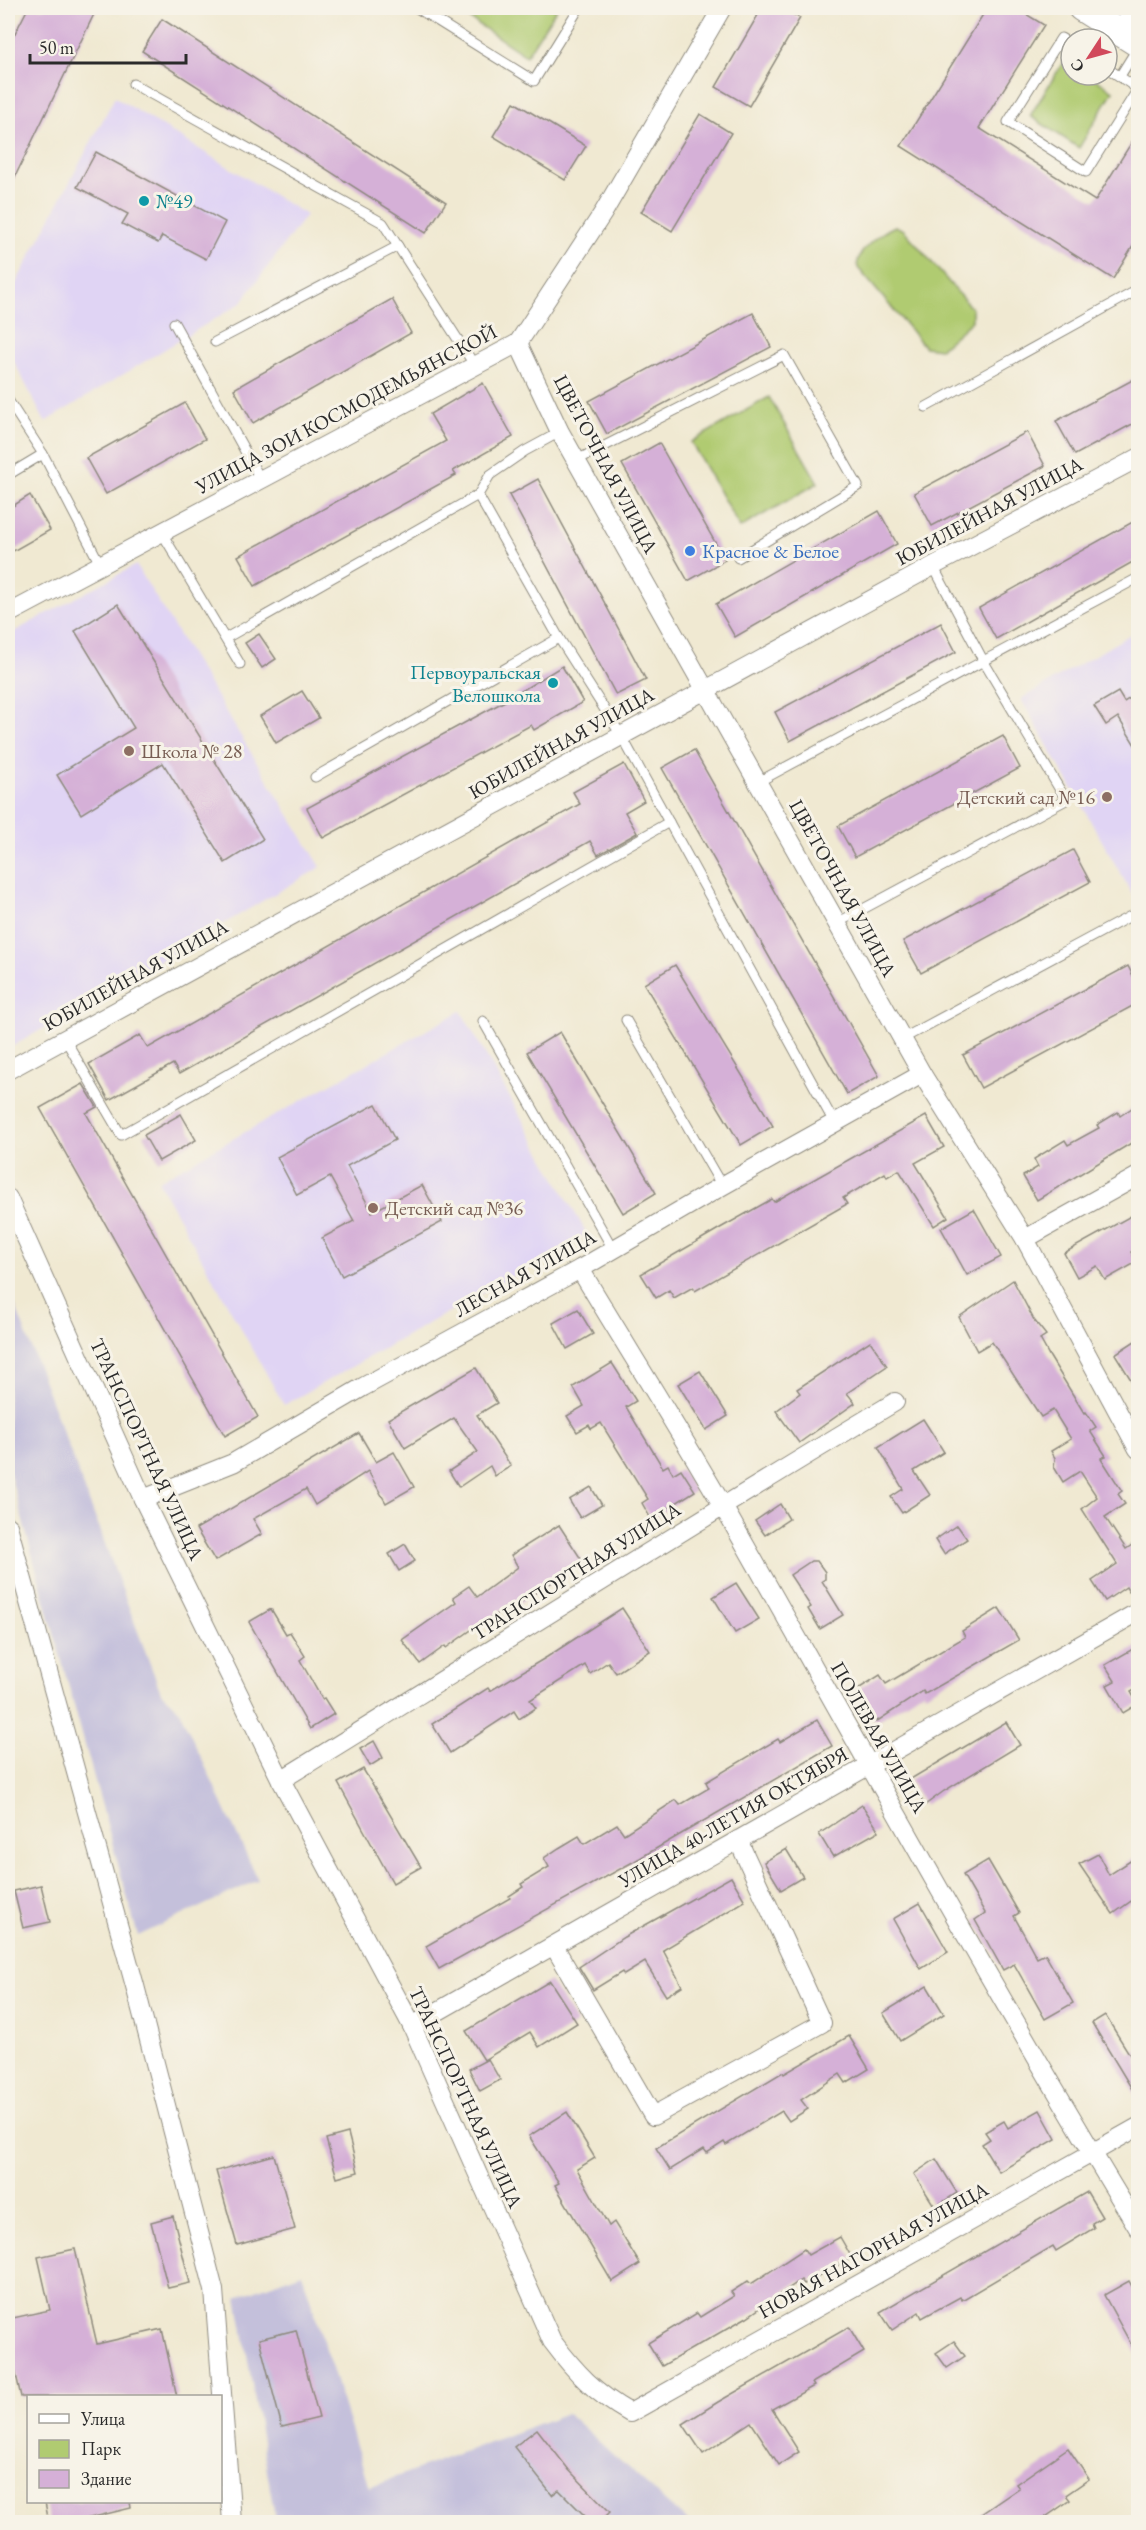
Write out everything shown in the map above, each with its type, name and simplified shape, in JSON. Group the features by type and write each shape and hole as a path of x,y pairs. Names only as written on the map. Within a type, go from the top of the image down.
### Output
{"street":[{"name":"УЛИЦА ЗОИ КОСМОДЕМЬЯНСКОЙ","path":"8,614 518,343 603,213 722,8"},
{"path":"1081,8 1133,42 1138,11"},
{"name":"ЦВЕТОЧНАЯ УЛИЦА","path":"518,343 560,432 922,1074 1024,1239 1138,1449"},
{"name":"ЮБИЛЕЙНАЯ УЛИЦА","path":"8,1070 933,566 1138,460"},
{"name":"ЛЕСНАЯ УЛИЦА","path":"143,1498 233,1463 363,1386 580,1269 922,1074"},
{"path":"1024,1239 1138,1176"},
{"name":"ТРАНСПОРТНАЯ УЛИЦА","path":"8,1198 143,1498 281,1780 412,2026 552,2341 578,2375 605,2399 630,2413"},
{"name":"ПОЛЕВАЯ УЛИЦА","path":"580,1269 722,1505 868,1765 1138,2228"},
{"name":"ТРАНСПОРТНАЯ УЛИЦА","path":"281,1780 497,1648 722,1505 895,1402"},
{"path":"8,1526 135,1986 214,2290 232,2523"},
{"name":"УЛИЦА 40-ЛЕТИЯ ОКТЯБРЯ","path":"412,2026 1138,1612"},
{"path":"555,1946 653,2116 822,2022 738,1840"},
{"name":"НОВАЯ НАГОРНАЯ УЛИЦА","path":"630,2413 1138,2127"}],"lane":[{"path":"417,8 534,81 579,8"},
{"path":"1059,41 1008,122 1086,172 1138,89 1120,76 1133,42"},
{"path":"133,84 383,223 475,366"},
{"path":"216,342 398,246"},
{"path":"926,407 1134,292 1138,285"},
{"path":"174,322 261,480"},
{"path":"577,460 784,355 858,486 738,558"},
{"path":"8,400 43,454 100,564"},
{"path":"226,638 478,495 490,475 525,451 560,432"},
{"path":"8,475 43,454"},
{"path":"478,495 559,638 621,735 835,1124"},
{"path":"162,533 240,664"},
{"path":"837,923 1066,800 984,662 933,566"},
{"path":"758,782 1138,578"},
{"path":"315,777 559,638"},
{"path":"65,1040 121,1135 669,822"},
{"path":"902,1039 1138,912"},
{"path":"626,1020 722,1186"},
{"path":"483,1021 614,1249"}],"shaded area":[{"path":"115,97 306,215 241,303 45,422 8,350 8,298"},
{"name":"Школа № 28","path":"136,565 321,867 8,1049 8,635"},
{"name":"Детский сад №16","path":"1138,630 1138,894 1134,897 1021,699"},
{"name":"Детский сад №36","path":"461,1011 587,1234 284,1405 158,1181"},
{"path":"8,1286 161,1693 179,1710 258,1880 138,1936 8,1467"},
{"path":"302,2273 369,2487 567,2413 688,2522 276,2522 237,2297"}],"green space":[{"path":"454,8 557,8 526,56"},
{"path":"1059,69 1059,87 1107,87 1113,91 1079,148 1030,116"},
{"path":"895,226 904,230 972,309 972,321 940,349 925,347 858,268 860,256 864,250 876,238"},
{"path":"769,397 818,483 740,528 691,442"}],"building":[{"path":"28,8 97,8 8,191 8,47"},
{"path":"762,8 781,8 800,18 749,106 716,87"},
{"path":"987,8 1016,8 1044,25 979,128 1095,201 1138,132 1138,238 1113,279 901,146"},
{"path":"162,19 446,202 426,233 142,51"},
{"path":"514,102 586,146 565,180 493,136"},
{"path":"700,114 731,133 672,231 641,212"},
{"name":"№49","path":"96,152 225,222 206,259 162,236 158,243 122,224 128,214 77,187"},
{"path":"392,299 411,333 253,423 234,389"},
{"path":"753,313 771,347 607,434 589,401"},
{"path":"1138,377 1138,421 1075,455 1056,421"},
{"path":"483,383 513,437 453,471 456,475 255,586 238,556 446,441 430,414"},
{"path":"185,403 205,439 106,494 86,458"},
{"path":"1027,432 1045,466 932,526 914,493"},
{"path":"659,443 725,560 688,581 622,464"},
{"path":"538,479 646,680 616,695 509,495"},
{"path":"30,495 50,530 8,554 8,509"},
{"path":"879,511 897,544 735,637 716,604"},
{"path":"1138,519 1138,559 996,639 979,608"},
{"path":"118,604 263,839 225,863 163,763 81,814 57,775 134,728 75,631"},
{"path":"941,623 956,652 790,741 775,712"},
{"path":"259,634 276,659 262,668 245,643"},
{"path":"562,666 583,702 534,730 531,725 323,838 307,808 505,701"},
{"path":"302,691 319,718 276,743 260,716"},
{"path":"1118,692 1124,702 1138,693 1138,750 1118,717 1106,725 1094,706"},
{"path":"1003,736 1020,768 855,857 838,826"},
{"path":"694,750 879,1076 847,1094 662,768"},
{"path":"624,764 644,801 625,812 637,833 598,855 590,841 179,1074 173,1064 109,1100 89,1064 140,1035 148,1048 580,804 573,792"},
{"path":"1073,850 1090,882 921,973 903,941"},
{"path":"675,965 773,1126 741,1145 644,984"},
{"path":"1128,966 1138,986 1138,1003 981,1088 963,1055"},
{"path":"560,1032 656,1193 623,1213 527,1052"},
{"path":"83,1084 97,1107 86,1113 258,1417 225,1436 40,1108"},
{"path":"376,1104 395,1140 347,1166 372,1212 422,1185 442,1222 342,1276 322,1238 354,1221 330,1177 297,1195 277,1157"},
{"path":"1138,1104 1138,1139 1037,1200 1023,1176 1038,1167 1034,1159 1065,1140 1068,1145 1099,1128 1097,1125 1118,1112 1120,1116"},
{"path":"181,1114 196,1140 159,1161 144,1135"},
{"path":"926,1116 944,1147 915,1163 948,1217 934,1226 899,1170 887,1177 885,1173 843,1198 847,1204 695,1291 693,1287 674,1298 669,1290 656,1298 641,1274 772,1199 774,1202"},
{"path":"974,1209 1001,1257 967,1275 941,1228"},
{"path":"1138,1212 1138,1248 1131,1252 1137,1262 1105,1280 1097,1266 1077,1277 1064,1253"},
{"path":"1013,1280 1034,1320 1046,1335 1040,1339 1050,1357 1084,1413 1086,1412 1096,1427 1090,1431 1106,1456 1101,1458 1122,1491 1118,1494 1125,1504 1105,1517 1126,1549 1138,1541 1138,1585 1129,1592 1126,1587 1105,1601 1092,1581 1117,1564 1082,1509 1097,1497 1080,1471 1063,1482 1054,1467 1055,1458 1051,1451 1071,1439 1053,1410 1041,1417 992,1342 977,1351 959,1317"},
{"path":"578,1309 593,1334 567,1349 553,1323"},
{"path":"1138,1339 1138,1391 1115,1354"},
{"path":"870,1341 887,1366 847,1393 855,1403 799,1443 776,1411 800,1393 797,1389"},
{"path":"612,1363 636,1401 626,1407 663,1468 668,1465 673,1474 681,1469 695,1491 651,1519 642,1503 648,1499 601,1423 591,1429 589,1425 577,1432 567,1416 584,1406 573,1387"},
{"path":"476,1368 497,1403 477,1415 511,1466 495,1476 490,1466 459,1487 449,1471 478,1452 454,1418 405,1448 388,1419"},
{"path":"700,1371 728,1416 706,1430 678,1384"},
{"path":"923,1419 944,1452 914,1471 930,1495 902,1513 891,1497 903,1489 878,1447"},
{"path":"359,1433 376,1462 394,1452 414,1487 386,1503 368,1471 315,1505 306,1489 253,1519 262,1534 215,1561 196,1529"},
{"path":"591,1487 602,1505 580,1518 569,1500"},
{"path":"780,1504 789,1519 765,1535 755,1521"},
{"path":"559,1525 583,1562 507,1611 505,1608 420,1664 402,1640 456,1602 453,1597 469,1586 477,1597 518,1567 511,1555"},
{"path":"957,1525 967,1539 944,1554 935,1540"},
{"path":"405,1544 415,1561 399,1571 389,1554"},
{"path":"811,1561 817,1561 825,1572 825,1579 822,1581 843,1615 820,1629 808,1609 811,1607 790,1575"},
{"path":"736,1583 759,1619 735,1633 713,1597"},
{"path":"622,1608 650,1651 616,1673 608,1662 590,1674 585,1665 530,1700 536,1708 519,1719 514,1711 450,1753 432,1724 488,1688 490,1691 547,1657"},
{"path":"999,1608 1019,1640 925,1694 923,1691 876,1722 855,1691 880,1675 886,1684 965,1637 962,1631"},
{"path":"271,1609 286,1634 290,1632 305,1656 300,1660 322,1699 324,1698 334,1714 310,1729 249,1622"},
{"path":"1138,1646 1138,1688 1131,1692 1138,1704 1123,1713 1107,1685 1115,1681 1105,1665"},
{"path":"817,1720 832,1746 640,1858 439,1969 426,1946 510,1898 509,1896 523,1887 521,1884 549,1867 544,1858 559,1848 579,1836 584,1844 617,1824 624,1834 676,1800 680,1805 709,1788 706,1782 778,1739 780,1742"},
{"path":"1006,1722 1020,1745 925,1805 909,1780"},
{"path":"374,1741 383,1758 370,1766 360,1749"},
{"path":"363,1769 421,1867 393,1883 338,1783"},
{"path":"862,1805 879,1831 833,1857 819,1834"},
{"path":"786,1849 803,1877 781,1890 764,1862"},
{"path":"1098,1854 1109,1875 1138,1856 1138,1896 1113,1914 1079,1864"},
{"path":"988,1860 1019,1913 1014,1916 1037,1958 1045,1954 1073,2003 1045,2019 1014,1964 1003,1970 975,1920 985,1913 963,1875"},
{"path":"731,1877 745,1901 663,1950 682,1986 666,1996 645,1962 624,1975 622,1972 593,1990 579,1967 624,1937"},
{"path":"41,1885 50,1922 23,1928 14,1891"},
{"path":"920,1903 948,1952 921,1969 893,1919"},
{"path":"550,1981 577,2023 539,2047 530,2032 484,2060 466,2031"},
{"path":"927,1986 944,2014 900,2041 883,2013"},
{"path":"1105,2015 1130,2055 1138,2050 1138,2099 1092,2023"},
{"path":"849,2036 869,2069 846,2083 840,2074 801,2100 808,2109 789,2121 782,2111 726,2145 724,2142 707,2153 704,2149 670,2170 656,2148 783,2072 784,2074"},
{"path":"488,2059 500,2080 480,2091 469,2069"},
{"path":"1040,2110 1056,2139 999,2172 982,2144 990,2139 985,2132 1004,2121 1008,2128"},
{"path":"567,2112 595,2158 577,2169 609,2226 614,2222 640,2264 612,2282 555,2185 559,2183 529,2136"},
{"path":"348,2133 358,2172 337,2178 326,2139"},
{"path":"274,2155 295,2229 237,2245 216,2171"},
{"path":"936,2159 957,2193 935,2207 914,2174"},
{"path":"1087,2192 1102,2217 1092,2223 1094,2228 1056,2251 1053,2246 962,2300 960,2297 922,2318 919,2312 892,2330 880,2312"},
{"path":"173,2216 190,2283 168,2288 151,2222"},
{"path":"840,2237 852,2258 804,2284 801,2280 747,2317 662,2366 648,2343 697,2313 700,2317 734,2296 731,2292 748,2281 751,2284 804,2249 808,2255"},
{"path":"75,2249 97,2344 162,2329 177,2395 27,2395 27,2397 21,2397 8,2338 8,2319 50,2310 38,2257"},
{"path":"1129,2281 1138,2297 1138,2357 1104,2295"},
{"path":"849,2327 864,2352 812,2383 814,2386 772,2409 799,2452 779,2465 751,2422 703,2454 683,2424"},
{"path":"296,2330 319,2418 282,2427 259,2339"},
{"path":"954,2341 965,2356 947,2368 936,2353"},
{"path":"537,2429 569,2470 610,2512 599,2523 592,2523 559,2490 552,2495 514,2447"},
{"path":"1068,2448 1089,2479 1066,2495 1070,2500 1037,2523 968,2523 1019,2488 1016,2484"},
{"path":"45,2503 130,2503 131,2508 69,2523 49,2523"}],"place":[{"name":"№49","path":"144,201"},
{"name":"Красное & Белое","path":"690,551"},
{"name":"Первоуральская Велошкола","path":"553,683"},
{"name":"Школа № 28","path":"129,751"},
{"name":"Детский сад №16","path":"1107,797"},
{"name":"Детский сад №36","path":"373,1208"}]}
